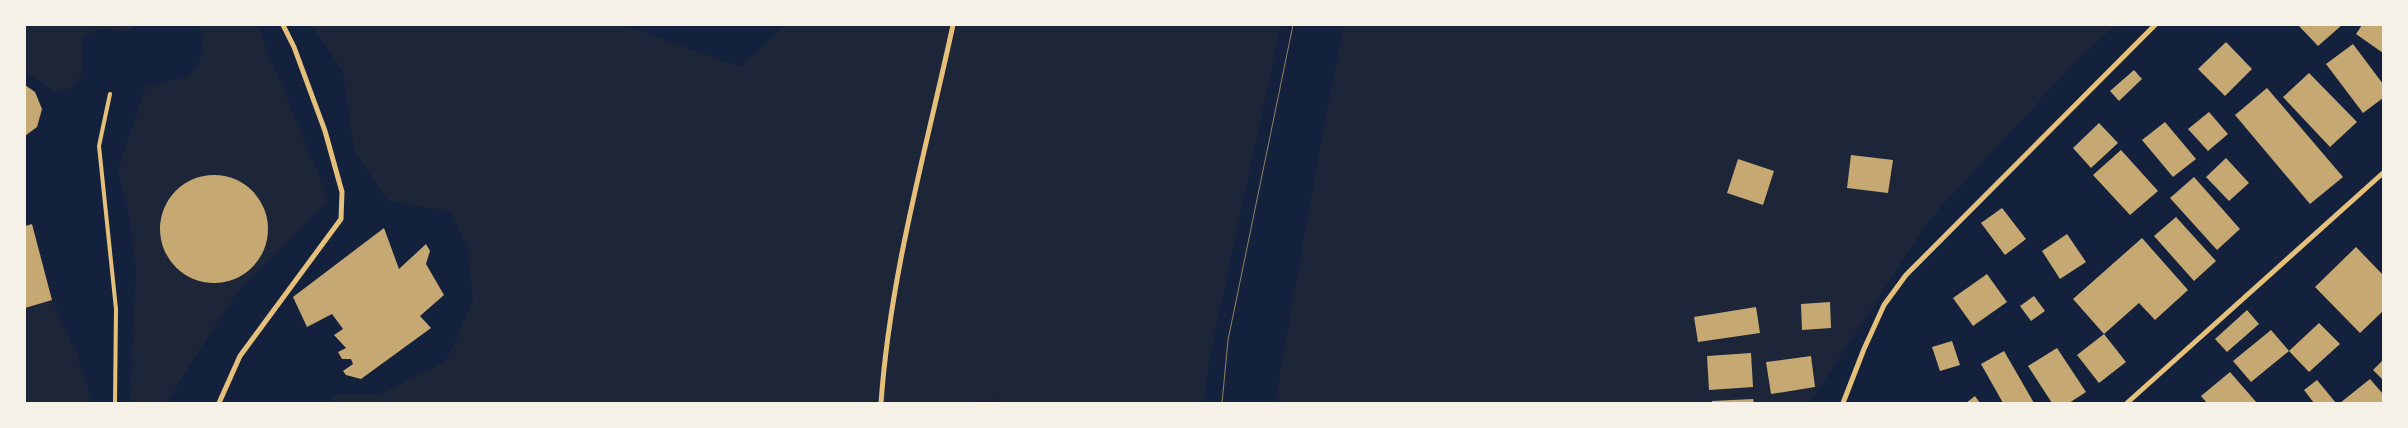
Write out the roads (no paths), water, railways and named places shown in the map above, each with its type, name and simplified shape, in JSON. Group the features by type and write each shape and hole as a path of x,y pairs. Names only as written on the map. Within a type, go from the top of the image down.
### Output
{"street":[{"path":"219,403 240,356 341,219 342,192 325,131 294,47 283,25"},
{"path":"881,403 884,366 899,269 953,25"},
{"path":"1843,403 1884,305 1906,275 2155,25"},
{"path":"2127,403 2383,173"}],"lane":[{"path":"110,94 100,146 116,309 115,403"}],"tram line":[{"path":"1222,403 1228,340 1293,25"}]}
